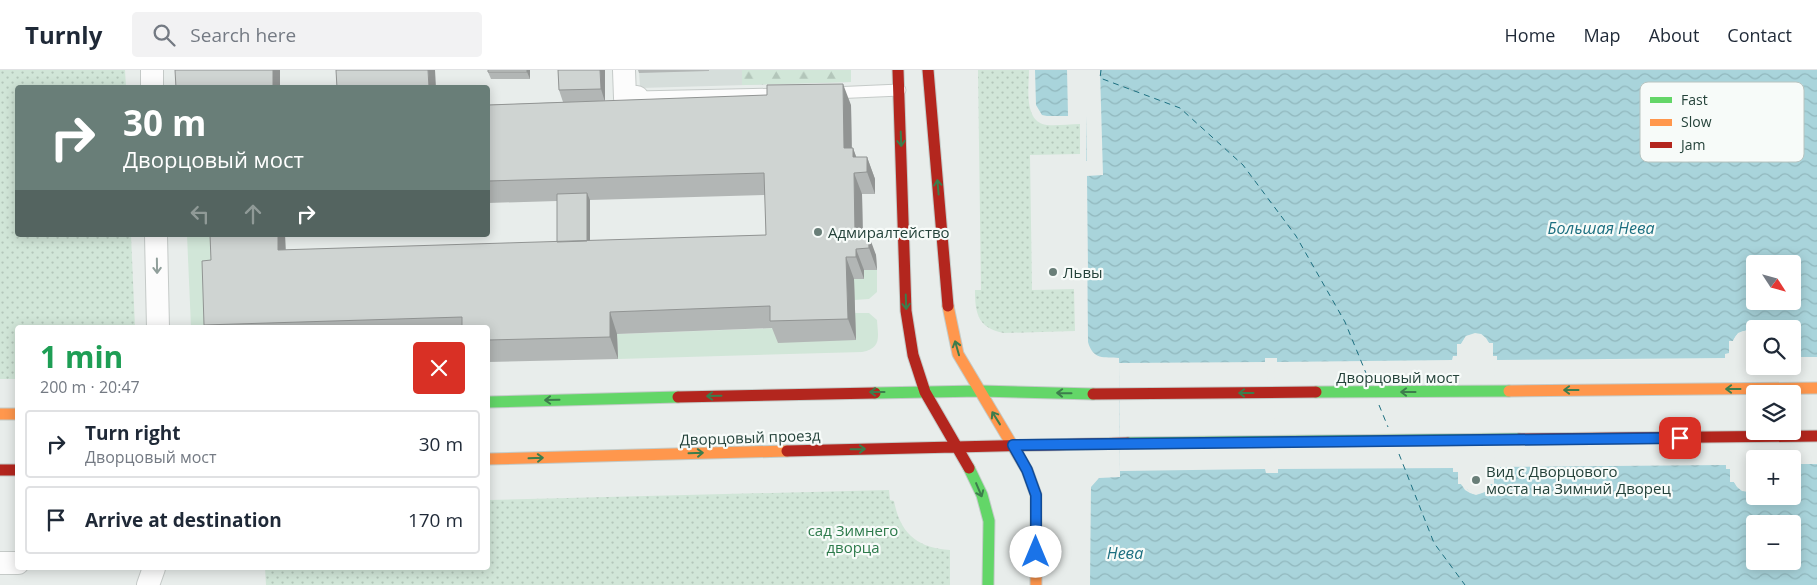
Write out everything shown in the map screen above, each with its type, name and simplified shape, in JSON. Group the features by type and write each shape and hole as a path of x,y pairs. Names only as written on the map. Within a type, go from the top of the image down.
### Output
{"main road":[{"path":"898,70 906,311 913,355 926,392 982,495 989,521 988,585"},
{"path":"928,70 948,311 958,354 1027,470 1036,495 1036,585"},
{"name":"Дворцовый мост","path":"980,391 1112,394 1817,388"},
{"path":"490,402 980,391"},
{"path":"0,414 15,414"},
{"path":"1013,445 1817,436"},
{"name":"Дворцовый проезд","path":"490,459 1013,445"},
{"path":"0,470 15,470"}],"street":[{"path":"152,70 152,85"},
{"path":"624,70 625,98 637,98"},
{"path":"156,237 158,325"},
{"path":"0,563 15,562"},
{"path":"148,585 153,570"}],"lane":[{"path":"822,93 900,90"},
{"path":"637,98 792,94"}],"shaded area":[{"path":"639,70 851,70 851,82 640,88"}],"green space":[{"path":"0,70 125,70 126,85 15,85 15,237 131,237 135,325 15,325 15,379 0,379"},
{"path":"742,70 851,70 851,82 742,85"},
{"path":"978,70 1029,70 1028,94 1034,118 1047,125 1080,124 1080,154 1030,155 1032,290 1074,289 1075,331 1004,333 988,328 983,324 977,313 975,290 981,290"},
{"path":"187,237 217,237 211,325 191,325"},
{"path":"864,270 877,270 877,292 869,299 854,300 854,279 864,279"},
{"path":"855,313 869,313 877,320 878,337 876,345 862,352 618,359 617,334 777,328"},
{"name":"сад Зимнего дворца","path":"889,490 890,500 894,501 901,522 912,537 928,546 950,550 950,585 266,585 265,570 490,570 490,500"}],"water":[{"name":"Большая Нева","path":"1035,70 1817,70 1817,585 1090,585 1091,487 1099,478 1120,477 1119,358 1096,355 1088,342 1086,116 1042,115 1036,105","holes":["1481,334 1489,343 1492,343 1493,356 1496,356 1497,471 1494,471 1494,484 1490,484 1482,493 1473,494 1461,484 1458,484 1458,471 1454,472 1453,468 1453,357 1457,356 1457,344 1461,344 1466,336","1265,358 1277,358 1277,473 1266,473"]}],"pier":[{"path":"1067,70 1100,70 1103,175 1087,176 1088,275 1086,275 1084,161 1087,161 1086,116 1068,116"},
{"path":"1746,330 1746,333 1740,335 1735,343 1732,343 1732,354 1728,356 1729,467 1733,468 1733,479 1746,489 1746,491 1742,491 1734,482 1730,482 1730,469 1726,469 1726,465 1498,467 1498,471 1494,472 1494,484 1490,484 1485,492 1476,495 1465,490 1461,484 1458,484 1458,472 1453,472 1453,468 1278,469 1278,473 1266,473 1265,469 1120,471 1119,363 1265,362 1265,358 1277,358 1277,362 1452,360 1453,356 1457,356 1457,344 1461,344 1466,336 1475,333 1481,334 1489,343 1493,343 1493,356 1497,356 1497,360 1725,358 1725,354 1729,353 1729,341 1733,341 1738,333","holes":["1477,335 1484,339 1487,345 1490,346 1490,357 1494,358 1495,469 1491,471 1491,481 1481,491 1476,492 1468,490 1463,482 1460,482 1460,471 1456,469 1455,359 1459,357 1459,346 1467,338","1274,360 1275,471 1268,471 1267,361"]},
{"path":"1801,357 1817,357 1817,464 1801,464 1801,450 1768,450 1768,440 1801,440 1801,385 1767,385 1767,375 1801,375"}],"building":[{"path":"175,70 273,70 273,85 176,85"},
{"path":"336,70 428,70 429,85 337,85"},
{"path":"488,70 527,70 527,72 488,72"},
{"path":"558,70 600,70 601,89 559,90"},
{"name":"Адмиралтейство","path":"843,84 844,148 853,148 853,157 867,157 867,172 854,173 855,234 868,233 869,248 856,249 856,257 846,257 848,319 770,321 770,306 610,312 610,337 490,340 490,325 462,325 462,317 204,325 202,261 211,260 210,237 278,237 278,250 766,235 764,173 490,181 490,105 767,95 767,85"},
{"path":"587,193 587,241 557,242 557,194"}],"ferry route":[{"path":"1101,70 1100,78 1180,108 1243,165 1296,236 1345,322 1368,378"},
{"path":"1379,405 1388,427"},
{"path":"1399,454 1434,543 1465,585"}],"traffic: fast":[{"path":"875,393 980,391 1093,394"},
{"path":"1316,392 1509,391"},
{"path":"490,402 678,397"},
{"path":"1128,443 1519,439"},
{"path":"969,468 982,495 989,521 988,585"}],"traffic: slow":[{"path":"948,306 958,354 1027,470 1036,495 1036,585"},
{"path":"1509,391 1817,388"},
{"path":"0,414 15,414"},
{"path":"490,459 787,451"}],"traffic: jam":[{"path":"898,70 906,311 913,355 925,392 969,468"},
{"path":"928,70 948,306"},
{"path":"1093,394 1316,392"},
{"path":"678,397 875,393"},
{"path":"1519,439 1817,436"},
{"path":"787,451 1128,443"},
{"path":"0,470 15,470"}],"place":[{"name":"Адмиралтейство","path":"818,232"},
{"name":"Львы","path":"1053,272"},
{"name":"Вид с Дворцового моста на Зимний Дворец","path":"1476,480"}],"route":[{"path":"1036,552 1036,495 1027,470 1013,445 1680,438"}],"water label":[{"name":"Нева","path":"1125,553"}]}
